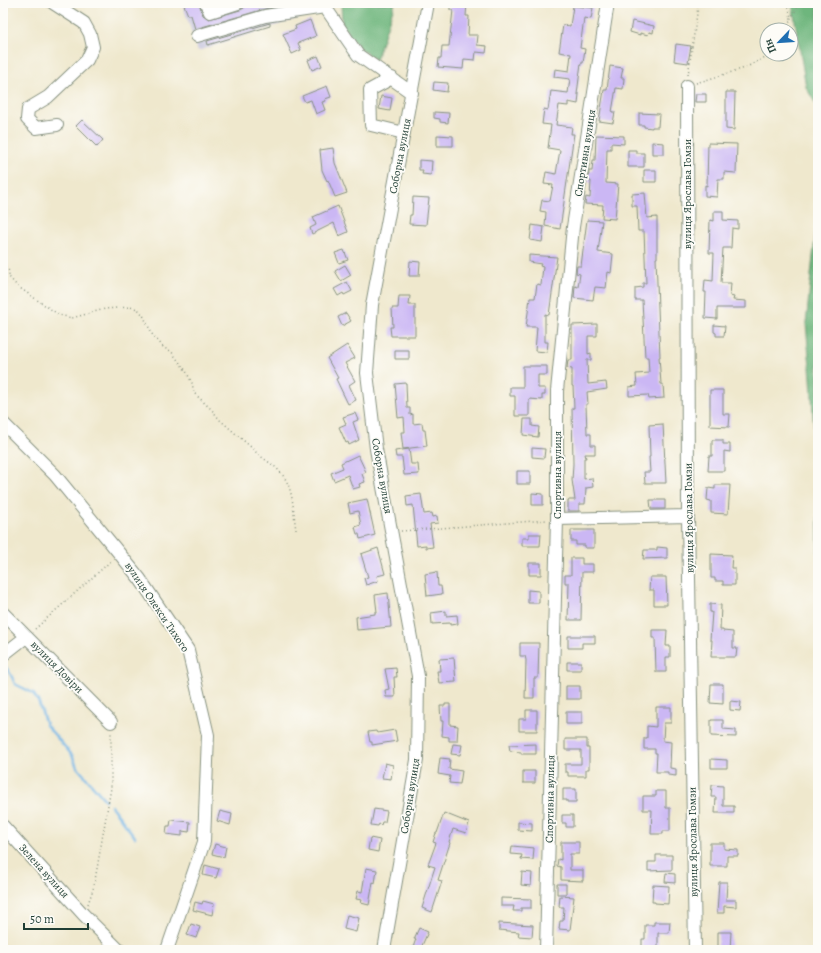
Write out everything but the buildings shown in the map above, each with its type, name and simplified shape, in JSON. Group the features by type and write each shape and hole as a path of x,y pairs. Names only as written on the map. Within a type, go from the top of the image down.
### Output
{"street":[{"path":"53,3 84,23 90,34 93,47 87,60 48,98 28,109 27,119 36,128 57,124"},
{"path":"206,3 210,12 238,3"},
{"name":"Соборна вулиця","path":"384,950 416,760 418,676 376,449 367,373 372,304 428,3"},
{"name":"Спортивна вулиця","path":"546,950 557,519 557,391 573,227 608,3"},
{"path":"197,36 265,16 325,5 358,55 412,93"},
{"path":"392,78 370,90 371,125 404,133"},
{"name":"вулиця Ярослава Гомзи","path":"687,86 688,516 695,950"},
{"name":"вулиця Олекси Тихого","path":"3,423 56,475 140,579 188,650 208,735 204,842 167,950"},
{"path":"557,519 688,516"},
{"name":"вулиця Довіри","path":"3,613 111,722"},
{"path":"3,655 26,637"},
{"name":"Зелена вулиця","path":"3,826 84,915 119,950"}],"path":[{"path":"701,3 698,7 687,86 745,68 759,60"},
{"path":"788,3 791,18"},
{"path":"790,22 800,3"},
{"path":"3,264 9,271 9,277 17,286 59,315 72,318 104,309 130,307 138,309 152,334 164,348 171,351 186,371 192,383 194,392 220,420 256,453 281,473 289,487 296,530"},
{"path":"392,531 557,519"},
{"path":"26,637 119,553"},
{"path":"84,915 94,886 111,788 111,722"}],"shaded area":[{"path":"182,3 341,3 342,4 198,51"}],"green space":[{"path":"341,3 395,3 376,60 359,48 342,25"},
{"path":"792,3 818,3 818,108 806,87 799,45 799,22 795,22"},
{"path":"818,208 818,506 811,378 806,324"}],"waterway":[{"path":"3,663 15,684 33,693 39,703 46,725 72,755 77,767 105,800"},
{"path":"111,806 135,837"}]}
